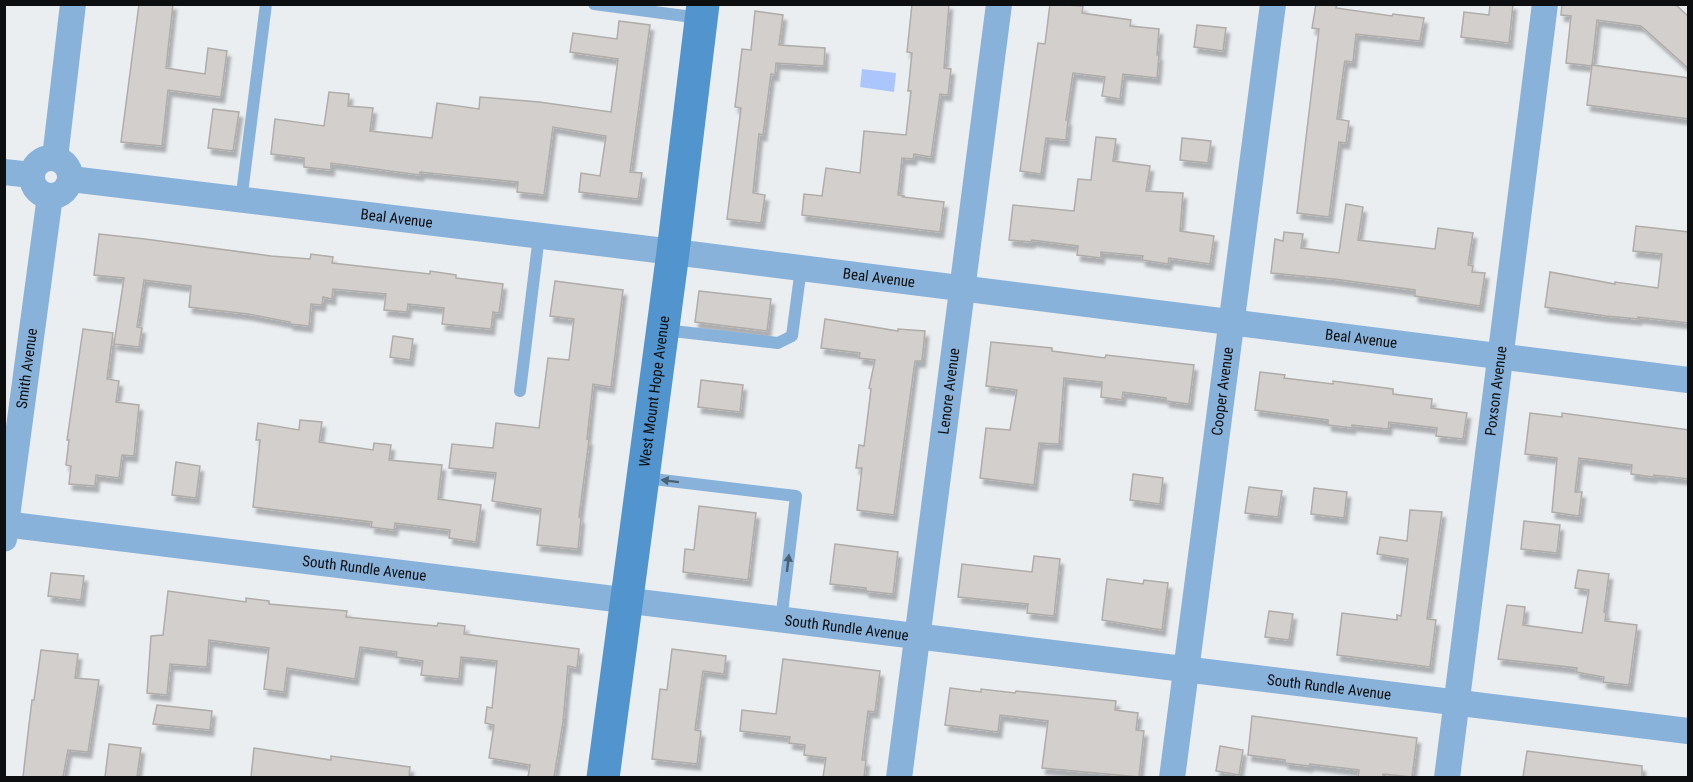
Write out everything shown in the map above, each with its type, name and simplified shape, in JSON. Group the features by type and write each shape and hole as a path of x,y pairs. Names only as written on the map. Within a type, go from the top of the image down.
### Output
{"street":[{"path":"55,158 74,4"},
{"name":"Lenore Avenue","path":"899,777 999,4"},
{"name":"Cooper Avenue","path":"1172,777 1273,4"},
{"name":"Poxson Avenue","path":"1447,777 1545,4"},
{"name":"West Mount Hope Avenue","path":"603,777 663,330 702,11"},
{"path":"55,158 65,163 71,173 71,179 66,190 61,194 44,195 35,187 32,175 42,160 55,158"},
{"path":"4,172 32,175"},
{"name":"Beal Avenue","path":"71,179 1689,380"},
{"name":"Smith Avenue","path":"5,529 50,196"},
{"name":"South Rundle Avenue","path":"5,529 918,636 1689,731"}],"lane":[{"path":"241,201 266,4"},
{"path":"594,4 702,11"},
{"path":"519,391 539,236"},
{"path":"663,330 778,343 792,336 801,268"},
{"path":"643,478 796,496 781,621"}],"water":[{"path":"862,69 896,73 894,92 860,87"}],"building":[{"path":"139,4 173,4 166,68 205,74 208,48 227,51 221,97 168,90 162,146 121,142"},
{"path":"912,4 949,4 944,68 951,69 948,95 940,94 931,157 914,154 913,159 902,158 898,195 944,202 940,232 802,215 804,194 822,196 826,168 860,173 864,131 906,135 911,91 908,91 912,53 907,52"},
{"path":"1050,4 1083,6 1082,13 1131,20 1130,26 1159,29 1157,55 1159,55 1157,78 1123,74 1120,99 1102,96 1105,77 1073,73 1066,120 1068,120 1066,140 1046,138 1041,174 1020,171 1038,43 1045,44"},
{"path":"1316,4 1337,4 1336,8 1424,18 1420,41 1356,34 1353,62 1345,61 1344,66 1337,119 1349,121 1346,143 1339,142 1329,217 1297,213 1319,29 1312,28"},
{"path":"1490,4 1513,4 1509,43 1461,37 1464,12 1489,15"},
{"path":"1562,4 1675,4 1689,17 1689,69 1641,26 1597,20 1592,66 1566,63 1571,16 1561,15"},
{"path":"755,11 783,15 779,45 825,48 824,66 776,63 775,75 771,74 763,135 759,134 753,193 765,195 761,223 727,219 741,108 735,107 742,49 751,50"},
{"path":"619,21 650,25 630,172 642,173 638,199 579,192 581,173 600,176 606,136 553,127 544,195 517,192 518,182 420,172 420,175 331,163 331,170 304,167 304,158 271,154 275,119 324,126 329,92 349,94 348,106 373,108 370,131 432,138 437,103 479,109 480,97 611,112 618,59 570,52 573,33 617,39"},
{"path":"1197,25 1226,28 1223,51 1194,47"},
{"path":"1592,65 1689,78 1689,119 1587,105"},
{"path":"213,109 239,112 233,151 208,148"},
{"path":"1096,137 1116,139 1113,161 1150,166 1146,191 1183,193 1180,231 1214,236 1210,264 1169,258 1168,264 1142,260 1143,256 1101,252 1101,258 1077,255 1078,246 1032,240 1031,242 1009,240 1013,205 1074,211 1078,179 1091,180"},
{"path":"1182,138 1211,141 1208,163 1180,160"},
{"path":"1346,204 1363,207 1358,240 1435,249 1438,228 1473,233 1468,265 1473,266 1472,272 1485,273 1480,306 1415,296 1415,290 1271,273 1275,239 1283,241 1284,232 1303,234 1301,248 1339,253"},
{"path":"1636,226 1689,232 1689,323 1606,316 1545,307 1550,272 1615,284 1615,282 1658,288 1662,254 1633,251"},
{"path":"99,234 271,256 310,259 311,254 333,257 332,263 430,274 430,271 456,275 456,278 503,284 499,313 493,312 491,329 442,324 444,308 408,304 407,312 384,310 386,294 333,289 332,299 323,297 322,305 311,304 309,326 248,314 189,307 191,286 144,280 137,327 142,328 139,347 114,344 124,278 94,275"},
{"path":"555,281 623,290 611,387 593,384 587,439 589,440 579,517 581,518 578,549 537,545 541,509 492,501 496,473 449,468 452,444 493,448 496,423 539,428 548,358 569,360 574,319 550,316"},
{"path":"699,291 771,299 767,331 695,322"},
{"path":"825,319 898,331 898,329 925,331 922,361 915,361 894,515 857,510 862,468 856,468 859,445 864,446 871,389 869,388 875,360 859,358 860,353 821,348"},
{"path":"83,329 113,333 107,379 119,381 116,402 139,405 134,456 122,455 119,478 96,475 95,486 69,484 71,466 66,465 69,440 67,440"},
{"path":"393,336 413,339 410,360 390,357"},
{"path":"991,342 1052,348 1052,351 1105,358 1106,355 1194,365 1189,404 1123,392 1122,400 1101,397 1102,382 1064,378 1059,444 1039,443 1034,485 980,478 986,428 1010,430 1017,390 986,386"},
{"path":"1260,372 1285,375 1284,378 1333,384 1333,381 1393,389 1393,394 1432,399 1431,408 1467,413 1463,439 1436,436 1437,428 1389,422 1388,429 1352,425 1352,428 1328,425 1328,420 1255,410"},
{"path":"701,380 743,385 740,412 698,407"},
{"path":"1530,413 1562,417 1562,413 1689,430 1689,479 1631,474 1632,465 1579,458 1575,492 1582,492 1579,516 1552,512 1557,458 1525,454"},
{"path":"300,420 322,422 319,442 373,450 374,443 391,445 389,460 442,465 438,499 481,505 476,542 449,538 450,530 395,523 394,530 371,527 372,522 253,507 260,440 256,440 258,423 299,430"},
{"path":"176,462 200,466 196,498 172,495"},
{"path":"1133,474 1163,478 1160,504 1130,500"},
{"path":"1249,487 1282,491 1278,517 1245,513"},
{"path":"1314,488 1347,492 1344,518 1311,514"},
{"path":"699,506 756,513 748,580 683,572 685,549 694,550"},
{"path":"1410,510 1442,512 1427,619 1436,620 1430,667 1337,655 1342,613 1397,620 1397,615 1401,616 1408,559 1377,554 1380,537 1407,541"},
{"path":"1524,521 1560,525 1557,553 1521,549"},
{"path":"835,544 898,552 893,594 830,584"},
{"path":"1034,556 1060,559 1054,616 1027,613 1028,604 958,597 962,564 1032,572"},
{"path":"1578,570 1609,574 1605,621 1637,625 1629,685 1603,682 1604,677 1576,672 1577,668 1498,659 1507,605 1525,607 1523,625 1582,633 1589,590 1575,588"},
{"path":"51,573 84,576 81,600 48,596"},
{"path":"1107,579 1143,584 1144,580 1168,583 1162,630 1102,620"},
{"path":"168,591 246,602 246,598 269,601 269,604 347,611 346,617 437,626 438,623 465,626 464,634 579,649 577,668 568,666 563,722 554,777 528,777 530,765 489,758 494,725 485,723 487,707 492,708 497,661 461,657 459,679 421,675 423,661 396,657 397,652 360,647 355,679 287,668 284,692 264,689 269,648 209,640 207,667 170,664 167,695 147,693 151,636 163,635"},
{"path":"1269,611 1293,614 1289,640 1265,637"},
{"path":"672,649 726,656 724,674 703,671 695,730 701,731 697,764 652,759 660,689 667,690"},
{"path":"41,650 78,654 75,678 99,680 88,752 68,750 63,777 23,777 32,700 34,700"},
{"path":"783,659 880,671 875,712 868,711 862,760 866,760 864,777 823,777 826,758 804,755 805,745 789,743 790,737 740,731 742,710 776,714"},
{"path":"950,688 981,692 981,689 1015,693 1016,691 1116,701 1115,710 1138,713 1136,730 1144,731 1139,777 1042,768 1048,721 1000,715 998,732 945,725"},
{"path":"157,705 212,711 210,730 153,724"},
{"path":"1252,716 1417,738 1412,777 1383,774 1383,777 1358,777 1359,770 1285,763 1285,760 1248,755"},
{"path":"109,744 141,748 137,777 105,777"},
{"path":"1220,746 1243,750 1239,775 1216,771"},
{"path":"254,748 331,760 331,756 410,767 409,777 251,777"},
{"path":"1527,751 1642,766 1642,777 1523,777"}]}
